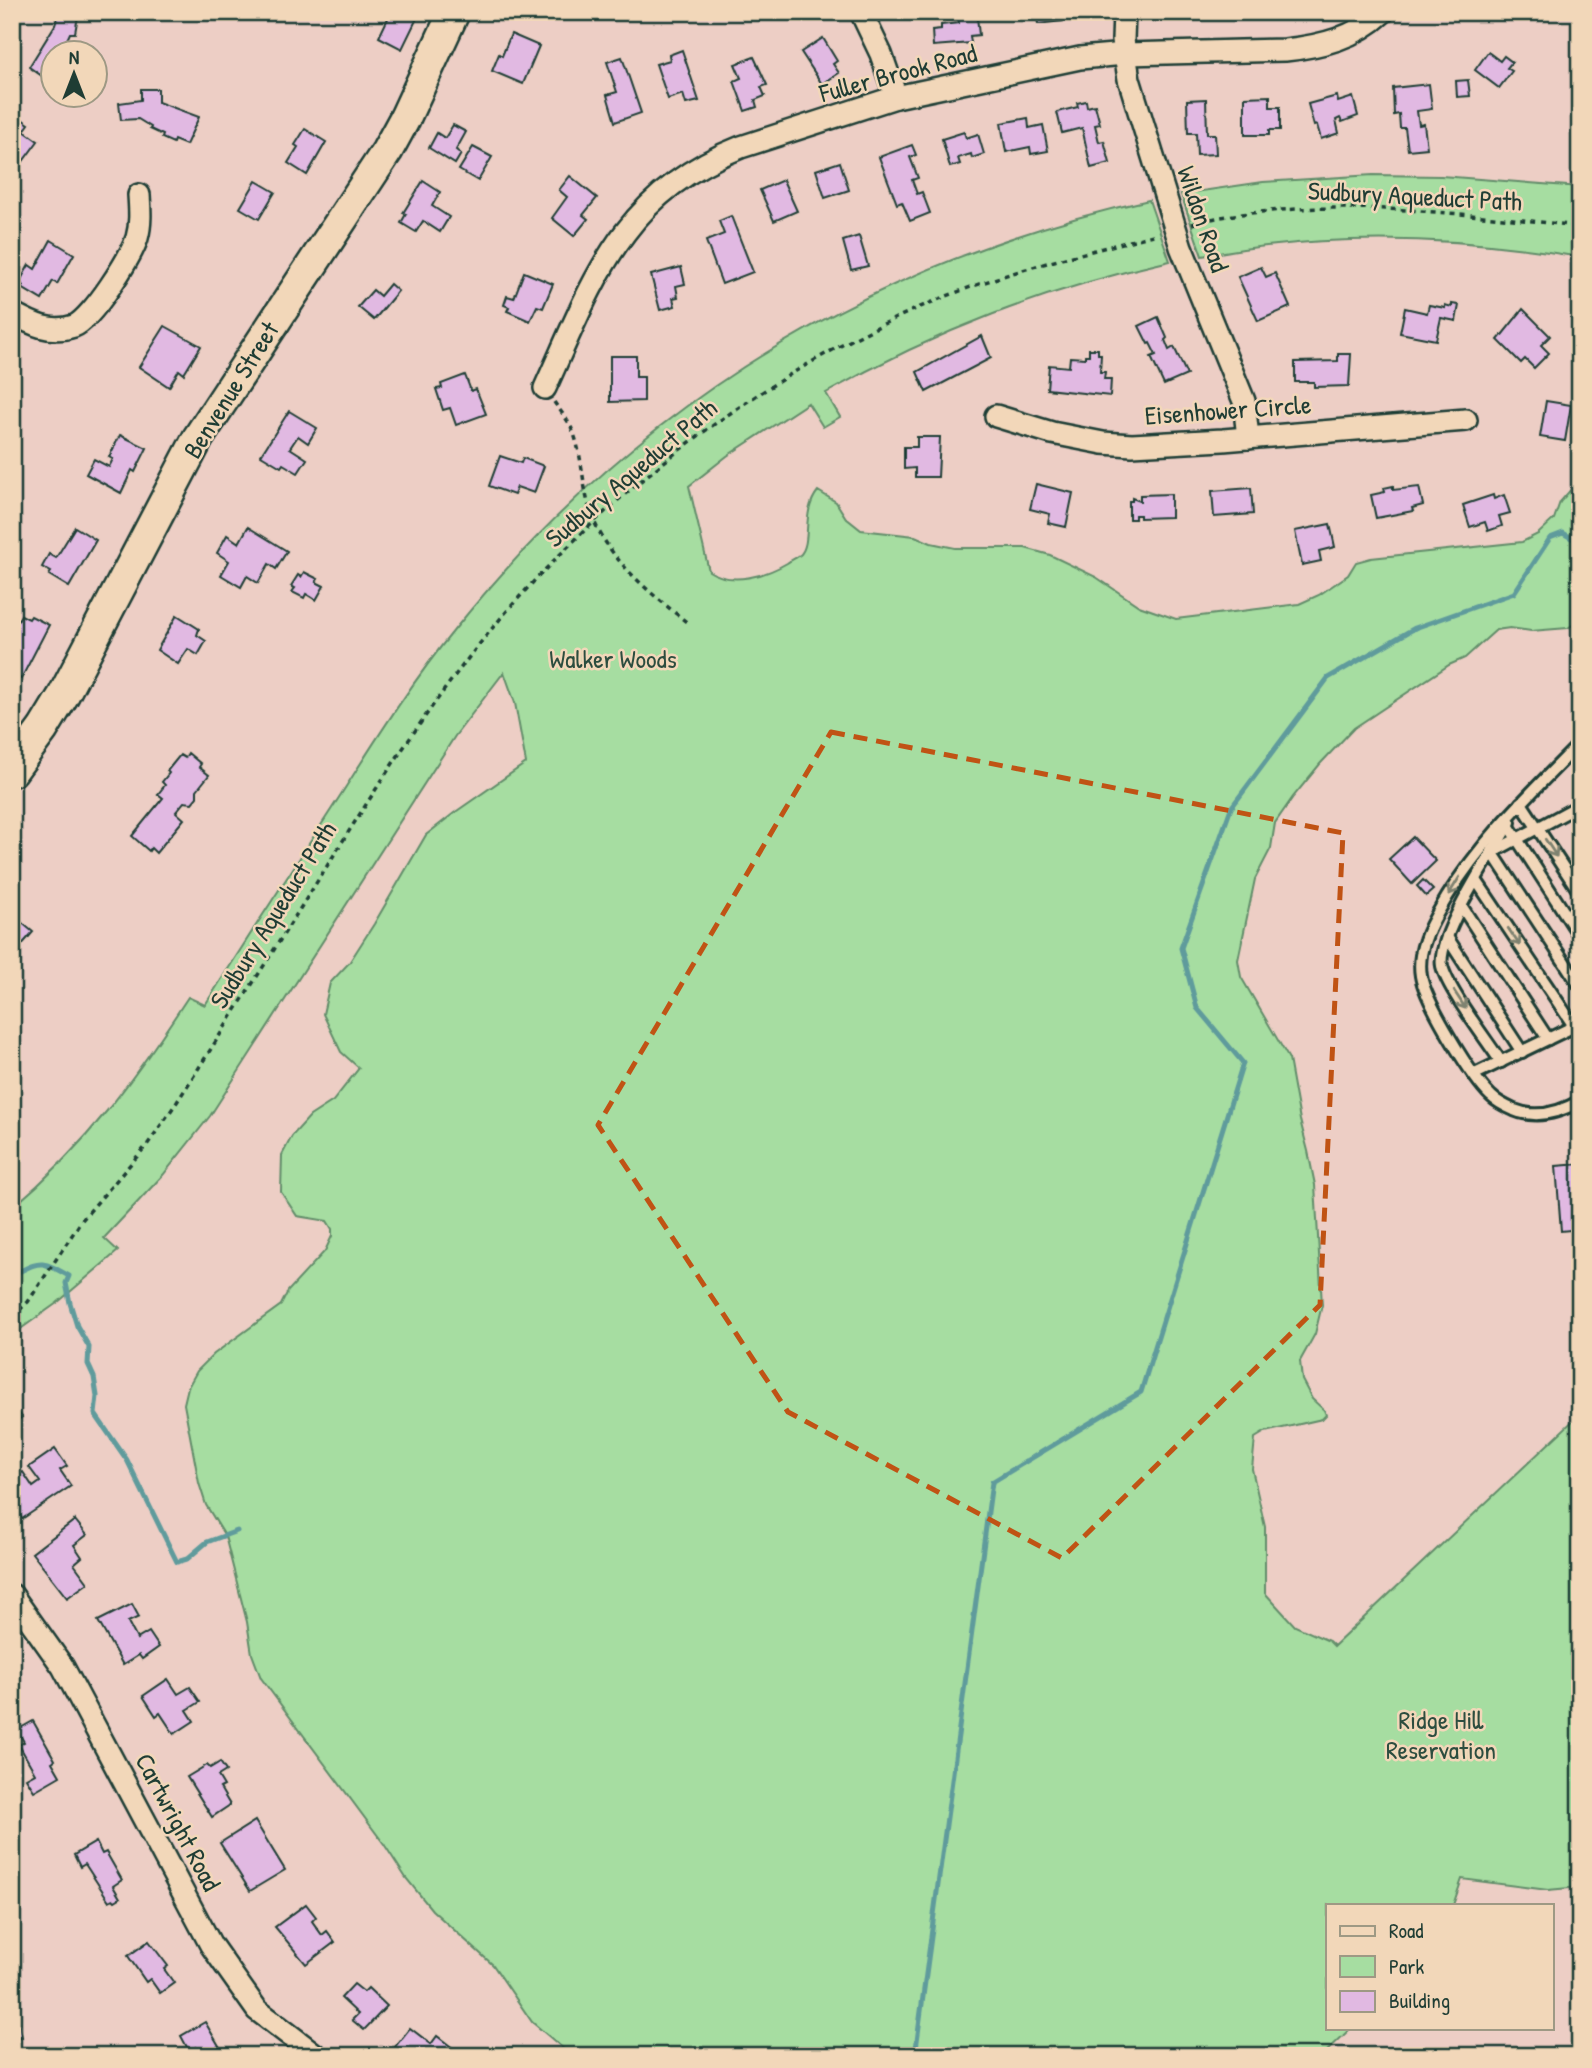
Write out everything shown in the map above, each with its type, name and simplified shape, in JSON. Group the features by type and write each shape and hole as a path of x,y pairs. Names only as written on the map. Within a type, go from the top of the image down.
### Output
{"street":[{"name":"Benvenue Street","path":"12,771 63,696 198,438 396,136 454,12"},
{"path":"861,12 881,54 896,97"},
{"name":"Wildon Road","path":"1125,12 1123,27 1129,79 1175,229 1244,401 1248,438"},
{"name":"Fuller Brook Road","path":"545,388 608,254 638,216 670,186 702,164 741,147 896,97 1080,58 1313,47 1353,34 1383,12"},
{"path":"12,313 48,329 75,325 83,321 133,248 139,229 139,195"},
{"name":"Eisenhower Circle","path":"996,416 1052,433 1103,443 1148,444 1466,420"},
{"name":"Cartwright Road","path":"12,1595 63,1667 211,1945 257,2010 317,2056"}],"lane":[{"path":"1580,743 1521,803 1468,865 1432,923 1424,942 1420,965 1421,977 1432,1006 1489,1094 1516,1111 1544,1115 1580,1101"},
{"path":"1501,1062 1446,976 1441,957 1447,937 1476,880 1521,803"},
{"path":"1521,803 1580,893"},
{"path":"1468,865 1580,805"},
{"path":"1508,825 1580,937"},
{"path":"1492,852 1580,986"},
{"path":"1475,1074 1577,1025 1476,880"},
{"path":"1462,907 1548,1039"},
{"path":"1447,937 1522,1052"}],"path":[{"name":"Sudbury Aqueduct Path","path":"12,1317 28,1303 75,1230 147,1144 177,1102 379,784 434,704 510,608 594,522 672,456 798,371 893,320 943,297 993,280 1175,229 1236,215 1347,208 1446,212 1580,226"},
{"path":"545,388 573,431 594,522 623,565 657,599 689,624"}],"highlighted area":[{"path":"831,732 1343,833 1320,1305 1062,1558 788,1412 598,1125"}],"green space":[{"path":"1373,175 1441,176 1580,187 1580,257 1486,245 1391,240 1296,243 1202,256 1181,194 1263,182"},
{"path":"1149,200 1170,261 1079,285 950,331 826,393 840,417 823,427 808,403 727,456 689,486 709,571 728,578 748,578 769,572 800,555 806,542 810,508 818,491 836,502 846,518 861,530 915,536 931,543 955,548 1025,548 1050,555 1096,577 1139,606 1176,619 1299,604 1319,595 1348,575 1356,562 1371,558 1522,542 1538,534 1554,519 1560,502 1580,479 1580,620 1568,628 1496,630 1465,658 1449,665 1354,728 1320,764 1275,823 1271,848 1255,879 1238,960 1241,977 1289,1059 1315,1185 1322,1305 1315,1334 1300,1361 1302,1380 1312,1399 1326,1415 1322,1419 1265,1432 1255,1438 1252,1469 1265,1527 1265,1593 1295,1626 1329,1641 1334,1646 1580,1414 1580,1887 1548,1890 1462,1879 1453,1904 1326,1904 1326,2030 1349,2030 1322,2056 572,2056 532,2022 493,1965 432,1910 261,1678 252,1654 247,1622 225,1536 206,1505 199,1483 184,1404 188,1387 197,1371 214,1354 281,1305 288,1291 325,1251 332,1236 332,1229 327,1221 297,1216 281,1192 282,1155 292,1136 310,1116 333,1101 359,1068 341,1052 323,1014 330,983 349,963 426,835 526,763 515,703 504,672 455,736 210,1116 163,1175 104,1238 118,1251 57,1303 12,1335 12,1208 87,1135 129,1083 188,997 205,1005 408,691 439,649 525,549 600,476 680,411 765,354 854,304 948,262 1046,227"}],"building":[{"path":"59,12 78,16 75,33 70,33 68,38 47,38"},
{"path":"391,12 420,12 402,49 379,37"},
{"path":"1036,12 1078,12 1062,14 1062,21 1038,24"},
{"path":"977,17 979,35 970,36 971,43 933,46 932,30 941,29 941,25 959,23 959,18"},
{"path":"511,34 539,46 523,84 492,71"},
{"path":"823,38 837,61 833,64 839,73 822,84 801,52"},
{"path":"682,50 699,101 686,104 683,94 668,99 656,64 670,60 669,55"},
{"path":"38,52 38,73 29,67"},
{"path":"1488,52 1500,61 1504,56 1512,62 1507,68 1512,71 1499,88 1475,70"},
{"path":"622,57 641,113 615,122 607,95 617,92 607,62"},
{"path":"754,57 767,85 761,87 765,96 755,100 757,107 745,111 734,81 741,78 735,64"},
{"path":"1468,80 1470,96 1457,97 1456,81"},
{"path":"1429,84 1432,109 1417,111 1419,125 1424,124 1427,148 1408,150 1405,128 1400,128 1399,114 1394,115 1393,88"},
{"path":"141,89 158,89 158,102 199,117 186,145 162,138 163,135 138,119 121,120 119,103 141,100"},
{"path":"1270,96 1270,107 1280,107 1280,130 1269,130 1269,135 1245,135 1245,97"},
{"path":"1337,96 1338,102 1353,97 1358,116 1342,122 1340,118 1336,120 1339,133 1321,139 1308,104"},
{"path":"1580,97 1580,125 1573,99"},
{"path":"1206,99 1207,134 1215,134 1216,154 1197,155 1196,133 1188,133 1187,100"},
{"path":"1086,101 1087,107 1095,105 1100,124 1095,125 1099,142 1104,141 1110,163 1091,168 1082,128 1062,133 1057,112 1078,107 1077,103"},
{"path":"13,113 29,124 24,131 38,141 21,164 12,157"},
{"path":"1028,118 1029,128 1043,125 1048,151 1031,154 1030,147 1006,152 1001,123"},
{"path":"453,125 466,132 456,150 461,154 455,164 429,148 437,133 445,138"},
{"path":"305,129 326,142 307,175 288,163"},
{"path":"964,132 966,138 978,134 984,154 972,158 971,154 958,158 960,164 950,167 942,139"},
{"path":"912,145 916,155 910,157 918,178 912,180 917,194 922,192 930,213 910,221 902,202 897,204 879,157"},
{"path":"473,147 492,157 478,181 459,170"},
{"path":"840,162 849,190 825,198 816,170"},
{"path":"570,176 597,198 583,215 588,219 574,236 552,218 567,197 559,190"},
{"path":"783,180 797,211 774,221 760,190"},
{"path":"256,181 275,192 259,219 240,208"},
{"path":"423,181 440,192 432,206 449,217 440,232 423,221 416,232 401,223 406,214 403,213"},
{"path":"731,216 753,272 722,284 706,241 724,234 719,221"},
{"path":"859,236 868,266 851,270 843,241"},
{"path":"51,240 74,254 57,284 53,281 42,300 22,288 23,285 19,283 29,265 35,269"},
{"path":"681,267 685,284 676,286 678,297 673,298 675,306 660,310 651,275"},
{"path":"1261,267 1266,277 1275,273 1290,307 1258,321 1238,277"},
{"path":"524,272 553,284 543,308 537,306 530,321 507,311 509,307 504,305 507,296 514,298"},
{"path":"390,284 398,291 374,320 358,307 373,290 380,296"},
{"path":"1452,304 1459,305 1456,321 1441,318 1436,340 1400,333 1405,308 1427,313 1429,305 1445,308 1445,305 1452,307"},
{"path":"1523,309 1550,336 1541,345 1549,353 1534,368 1525,359 1521,363 1498,340"},
{"path":"1158,317 1169,350 1174,347 1187,375 1164,385 1151,357 1156,355 1139,326"},
{"path":"165,326 201,346 184,374 179,370 169,387 139,367"},
{"path":"982,336 991,358 926,392 917,372"},
{"path":"1089,349 1098,349 1098,354 1101,354 1100,372 1105,372 1104,379 1111,379 1110,396 1047,389 1049,365 1069,367 1070,357 1085,358 1085,355 1089,355"},
{"path":"1338,354 1351,354 1349,386 1314,387 1314,382 1295,382 1295,362 1338,361"},
{"path":"610,356 636,356 636,377 644,377 644,401 610,402"},
{"path":"465,375 471,391 476,389 486,414 456,425 450,408 443,410 436,389 442,388 441,384"},
{"path":"1546,401 1571,405 1565,441 1540,437"},
{"path":"289,411 317,428 308,443 298,436 290,448 307,459 298,473 261,455"},
{"path":"120,435 147,448 121,493 86,474 94,459 109,467 113,459 109,457"},
{"path":"917,437 940,437 938,477 915,477 915,468 904,469 904,447 917,447"},
{"path":"500,456 521,463 523,458 544,466 534,493 517,487 514,495 489,486"},
{"path":"1036,484 1073,493 1066,527 1048,523 1050,514 1030,509"},
{"path":"1393,486 1393,490 1419,487 1423,505 1412,508 1413,511 1376,518 1371,495 1385,492 1384,488"},
{"path":"1251,488 1253,514 1214,517 1212,491"},
{"path":"1171,494 1171,517 1140,518 1140,515 1135,515 1135,519 1129,519 1129,501 1132,501 1132,498 1140,501 1140,495"},
{"path":"1493,495 1494,499 1504,495 1510,513 1499,516 1502,526 1488,531 1485,522 1470,527 1463,505"},
{"path":"1330,524 1335,547 1319,551 1321,561 1302,565 1295,531"},
{"path":"75,527 96,540 69,587 49,575 51,572 42,567 49,554 56,558"},
{"path":"248,527 287,551 276,569 269,564 258,583 247,576 241,587 221,575 229,561 217,553 227,535 239,543"},
{"path":"304,572 318,579 316,582 324,586 316,600 306,594 304,598 292,592 295,588 291,586 298,575 301,577"},
{"path":"21,615 29,619 31,616 49,625 21,679 12,675 12,631"},
{"path":"177,615 199,629 197,635 206,641 198,655 188,649 178,664 157,650"},
{"path":"188,753 209,775 197,790 197,797 192,803 184,802 176,812 184,819 156,853 151,848 149,851 132,836 163,798 158,794 165,785 162,782 169,773 167,771 180,755 185,758"},
{"path":"1413,837 1436,861 1412,884 1389,859"},
{"path":"1423,880 1433,890 1426,896 1417,886"},
{"path":"15,917 33,932 12,956 12,920"},
{"path":"1580,1164 1580,1229 1561,1231 1556,1166"},
{"path":"12,1404 22,1417 12,1425"},
{"path":"55,1449 67,1466 60,1470 71,1486 22,1519 12,1505 12,1479 23,1472 33,1487 40,1482 29,1467"},
{"path":"75,1520 87,1535 74,1545 82,1557 74,1564 88,1583 67,1598 32,1553"},
{"path":"132,1604 139,1617 128,1622 137,1639 149,1632 159,1647 142,1659 139,1655 123,1665 98,1621"},
{"path":"168,1679 178,1694 190,1687 200,1702 187,1710 194,1721 174,1734 160,1713 156,1716 143,1696"},
{"path":"33,1721 55,1760 52,1762 60,1776 34,1791 26,1778 35,1773 19,1745 24,1742 17,1730"},
{"path":"220,1762 226,1771 218,1776 224,1786 220,1788 230,1805 212,1817 187,1777 207,1765 210,1768"},
{"path":"255,1821 285,1870 250,1891 220,1843"},
{"path":"96,1842 102,1854 106,1852 122,1880 113,1886 120,1898 115,1901 109,1901 85,1864 80,1867 74,1855"},
{"path":"306,1904 316,1917 312,1921 322,1935 327,1931 335,1942 306,1964 275,1927"},
{"path":"149,1941 168,1966 164,1969 174,1983 160,1993 150,1979 146,1982 128,1956"},
{"path":"354,1984 364,1992 368,1988 387,2006 364,2030 352,2020 358,2014 341,1998"},
{"path":"12,1997 22,2037 14,2039 17,2051 12,2052"},
{"path":"205,2022 225,2056 201,2056 196,2047 189,2051 181,2036"},
{"path":"410,2028 431,2044 437,2036 454,2049 449,2056 406,2056 395,2047"}],"waterway":[{"path":"915,2056 992,1482 1141,1392 1243,1063 1197,1008 1181,948 1231,808 1328,678 1415,628 1514,593 1550,538 1563,533 1580,543"},
{"path":"12,1275 41,1264 69,1276 66,1283 70,1303 77,1326 89,1347 88,1364 94,1377 97,1396 95,1414 127,1460 177,1562 187,1559 207,1542 237,1531"}],"park label":[{"name":"Walker Woods","path":"613,659"},
{"name":"Ridge Hill Reservation","path":"1441,1735"}]}
